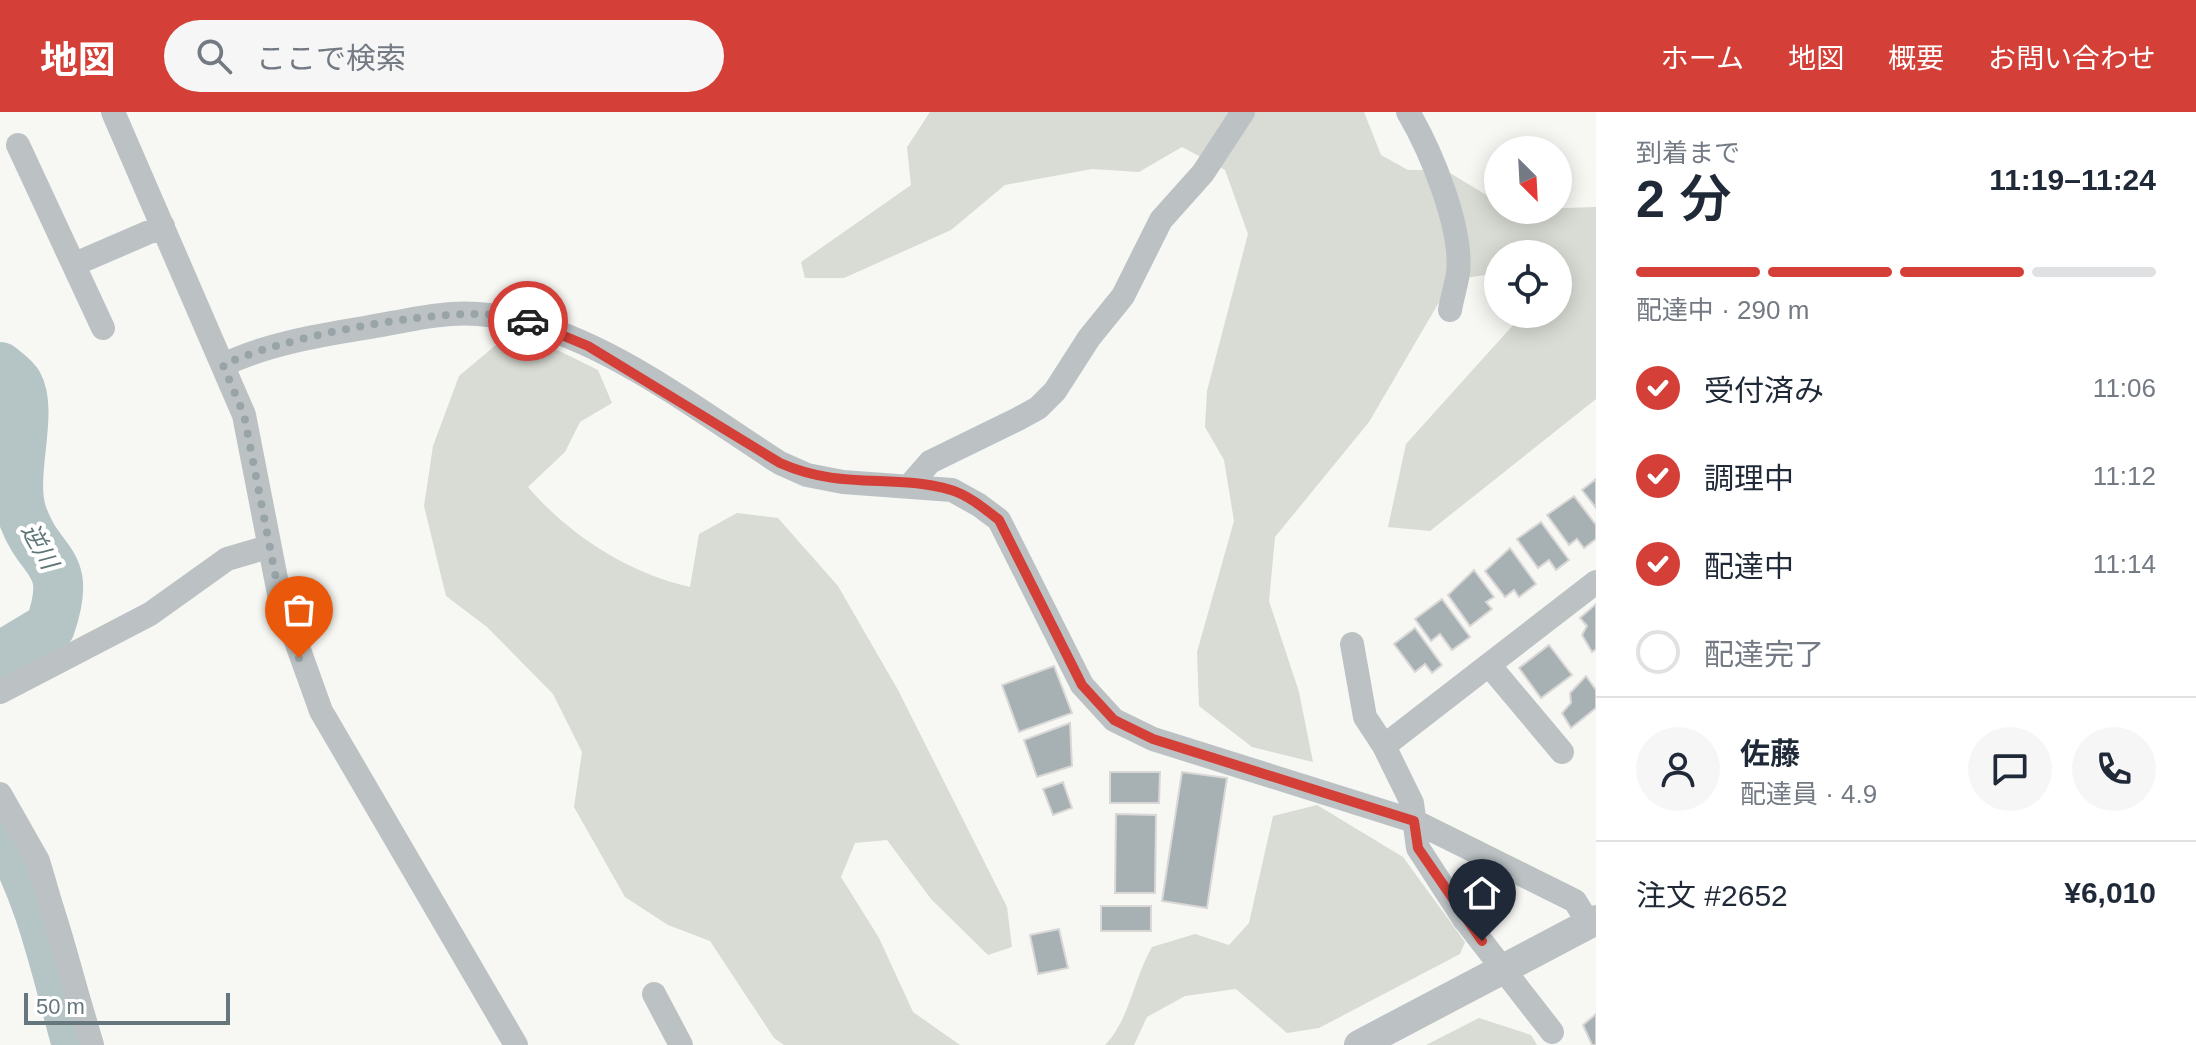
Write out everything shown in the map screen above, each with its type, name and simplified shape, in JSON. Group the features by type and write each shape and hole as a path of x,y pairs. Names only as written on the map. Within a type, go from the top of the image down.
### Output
{"street":[{"path":"113,112 244,415 255,460 268,547 295,645 321,711 516,1045"},
{"path":"910,485 930,462 1038,408 1055,391 1098,326 1123,296 1161,220 1203,173 1243,112"},
{"path":"1408,112 1441,185 1453,228 1458,271 1450,310"},
{"path":"18,145 103,328"},
{"path":"75,264 163,226"},
{"path":"223,365 251,352 296,341 414,320 476,313 510,317 535,322 588,346 780,463 807,475 843,482 952,490 999,520 1082,685 1114,720 1153,739 1414,821 1575,901 1593,922 1359,1045"},
{"path":"0,692 150,614 227,559 268,547"},
{"path":"1384,746 1596,582"},
{"path":"1352,644 1365,717 1384,746 1412,803 1418,848 1464,919 1558,1039"},
{"path":"1489,665 1562,752"},
{"path":"0,794 38,861 92,1045"},
{"path":"654,994 681,1045"}],"shaded area":[{"path":"930,112 1364,112 1381,155 1408,170 1445,170 1484,194 1484,224 1572,224 1572,208 1596,207 1596,399 1430,531 1388,527 1406,444 1510,328 1572,328 1572,240 1484,240 1484,275 1452,280 1369,422 1275,537 1269,601 1299,692 1313,762 1252,747 1199,706 1197,652 1234,521 1224,460 1205,427 1207,391 1248,234 1225,170 1182,147 1139,172 1092,169 1005,185 951,230 844,278 805,278 801,262 911,185 907,147"},
{"path":"543,343 598,370 612,403 580,422 565,452 528,487 562,521 622,562 690,587 699,534 737,513 778,518 838,586 898,690 1007,907 1012,947 988,955 931,899 887,840 855,843 841,877 879,938 913,1012 960,1045 784,1045 774,1038 710,941 668,925 625,897 574,807 582,752 553,694 487,627 446,596 424,506 433,446 459,376 497,344"},
{"path":"1317,805 1403,857 1465,942 1460,954 1319,1028 1287,1033 1236,989 1185,996 1147,1017 1134,1045 1105,1045 1126,1011 1152,947 1195,934 1229,945 1249,923 1273,816"},
{"path":"1479,1018 1531,1035 1537,1045 1426,1045"}],"building":[{"path":"1596,479 1596,508 1582,490"},
{"path":"1574,496 1596,525 1596,539 1584,548 1577,539 1569,545 1547,515"},
{"path":"1541,522 1569,560 1556,570 1549,560 1538,568 1517,539"},
{"path":"1510,548 1536,584 1519,597 1514,590 1505,597 1485,571"},
{"path":"1474,570 1494,597 1486,602 1492,609 1470,626 1448,595"},
{"path":"1442,599 1470,637 1452,650 1440,634 1431,641 1415,619"},
{"path":"1596,604 1596,649 1592,652 1582,635 1587,626 1580,618"},
{"path":"1415,628 1442,665 1432,673 1425,664 1415,672 1394,644"},
{"path":"1549,645 1572,675 1541,698 1519,668"},
{"path":"1054,666 1072,713 1019,732 1002,685"},
{"path":"1586,676 1596,690 1596,708 1571,728 1562,713 1571,703 1570,693"},
{"path":"1070,723 1072,766 1037,777 1024,740"},
{"path":"1110,772 1160,772 1159,803 1110,803"},
{"path":"1182,772 1227,778 1207,908 1162,901"},
{"path":"1063,782 1072,808 1053,815 1043,789"},
{"path":"1116,814 1156,815 1155,893 1115,893"},
{"path":"1101,906 1151,906 1151,931 1101,931"},
{"path":"1059,929 1068,968 1038,974 1030,935"},
{"path":"1596,1014 1596,1045 1592,1045 1583,1025"}],"waterway":[{"name":"逆川","path":"0,367 17,382 22,396 24,411 18,481 22,514 29,531 52,564 58,588 50,627 0,657"},
{"name":"逆川","path":"0,826 37,905 77,1045"}],"way so far":[{"path":"299,658 268,547 255,460 244,415 223,365 251,352 296,341 442,315 476,313 528,321"}],"route":[{"path":"528,321 588,346 780,463 807,475 843,482 952,490 979,505 999,520 1082,685 1114,720 1153,739 1414,821 1418,848 1482,941"}]}
